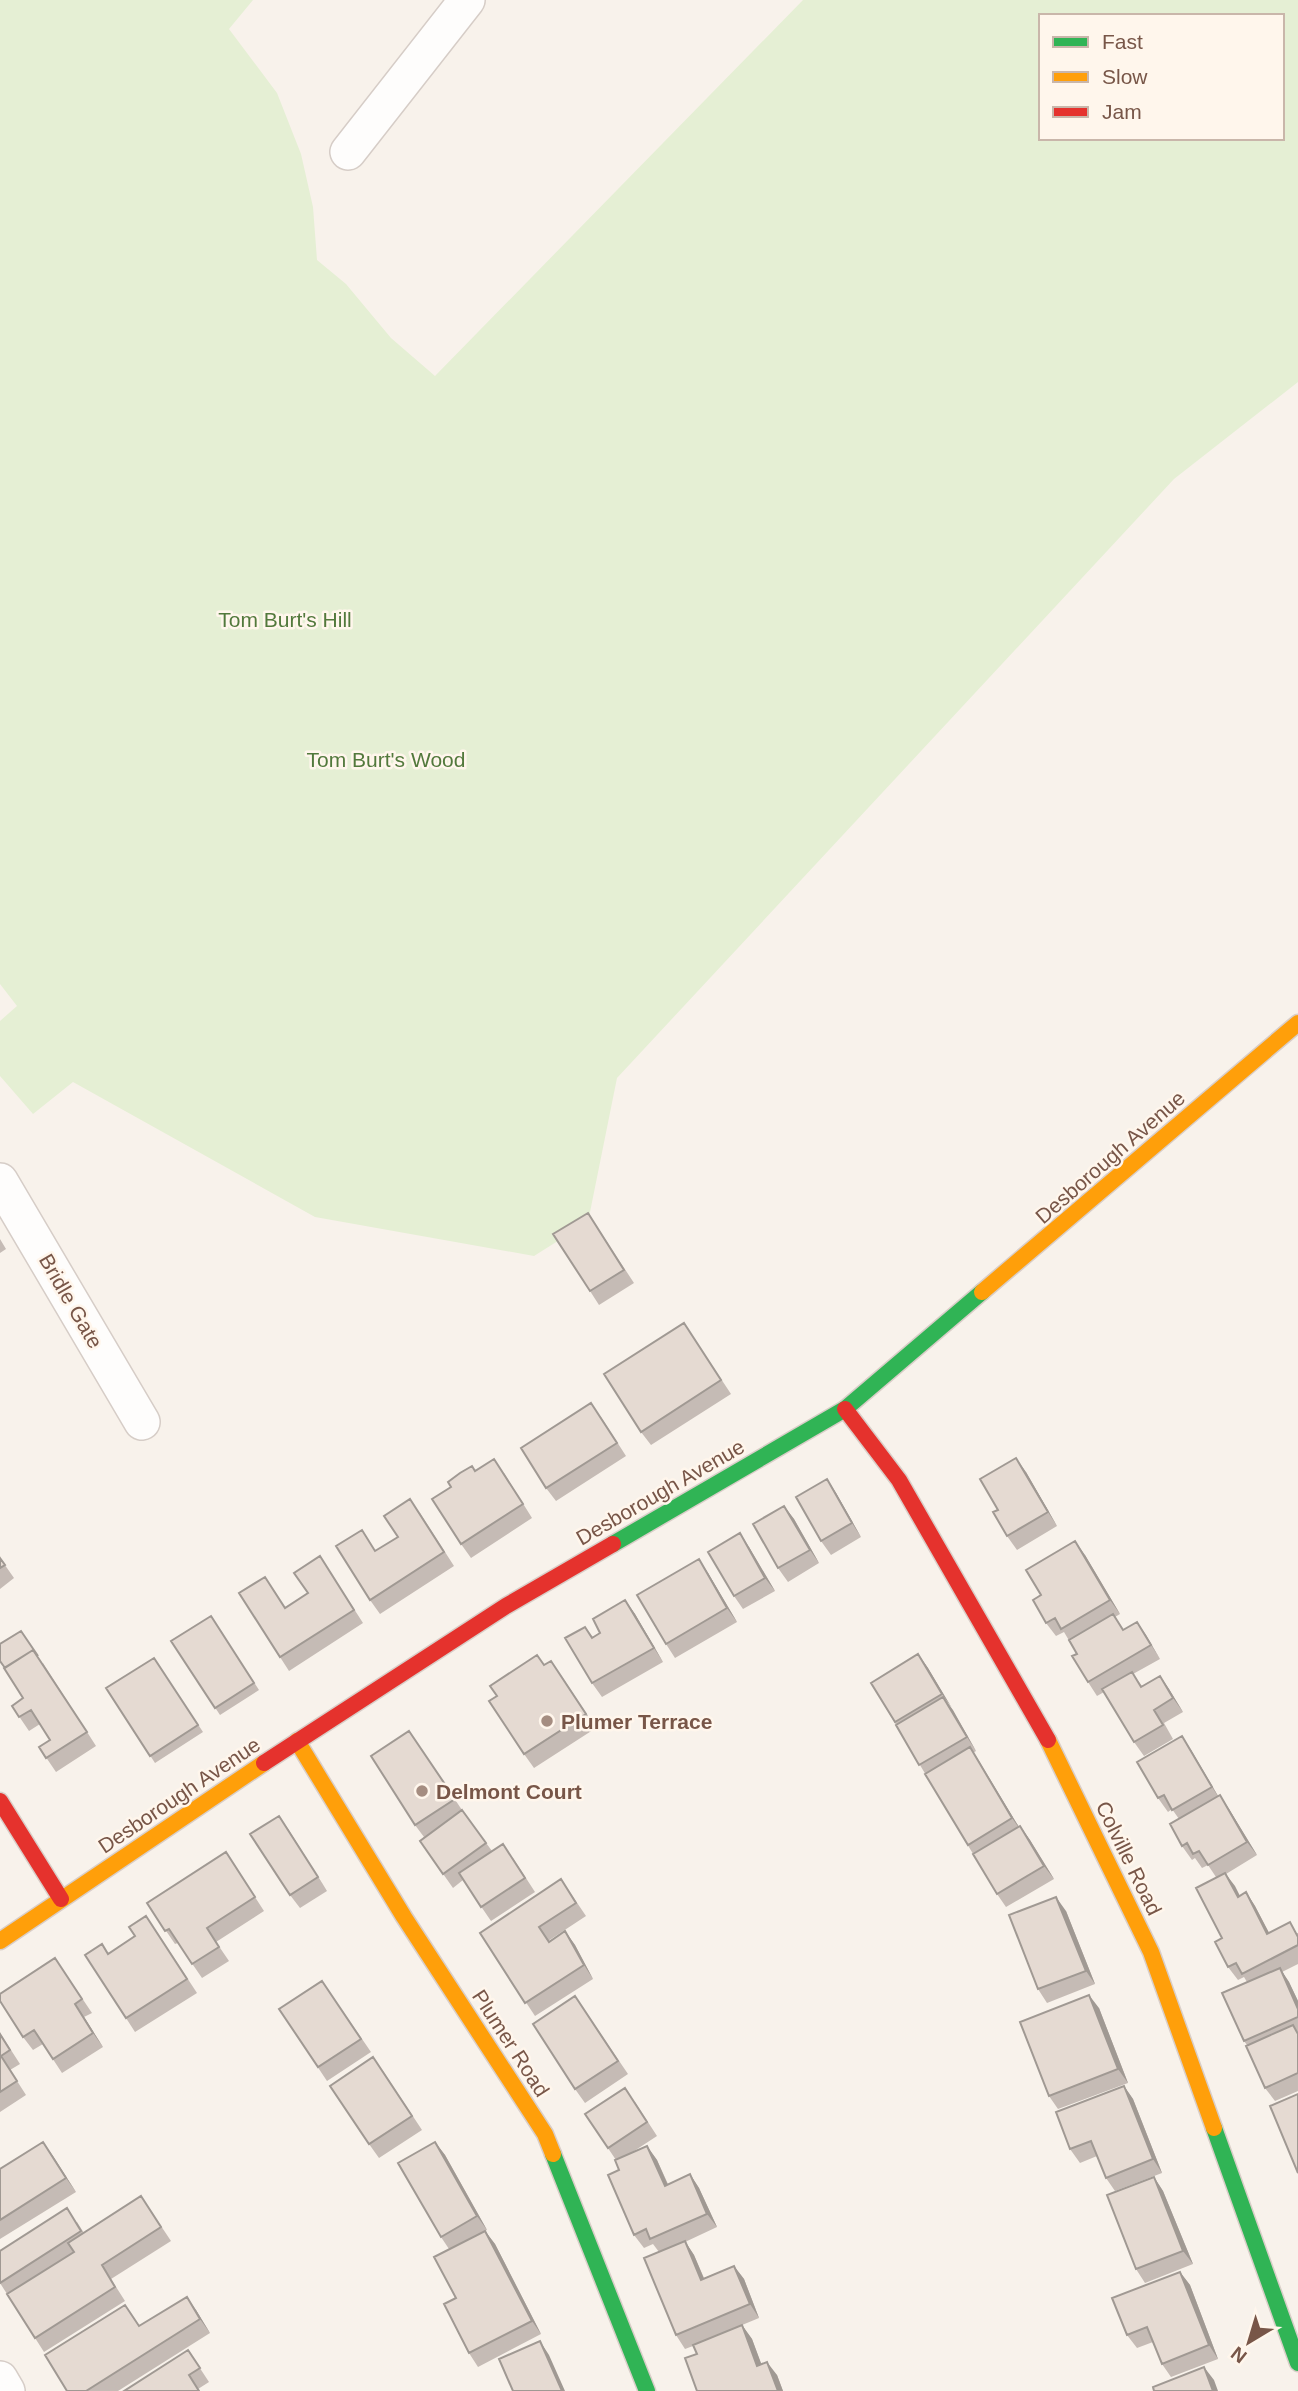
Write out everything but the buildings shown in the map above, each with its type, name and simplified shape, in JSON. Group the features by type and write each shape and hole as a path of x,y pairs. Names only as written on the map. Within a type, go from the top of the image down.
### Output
{"street":[{"path":"348,152 467,0"},
{"name":"Desborough Avenue","path":"0,1941 297,1741 506,1606 845,1409 1298,1023"},
{"name":"Bridle Gate","path":"0,1181 142,1422"},
{"name":"Colville Road","path":"845,1409 899,1480 1040,1723 1151,1952 1298,2363"},
{"name":"Plumer Road","path":"297,1741 404,1917 545,2134 647,2391"},
{"path":"0,1801 61,1899"},
{"path":"0,2379 7,2391"}],"green space":[{"name":"Tom Burt's Wood","path":"0,0 253,0 229,29 277,93 301,154 313,207 317,260 346,284 391,338 435,376 803,0 1298,0 1298,382 1174,479 617,1078 588,1222 534,1256 315,1217 73,1082 33,1114 0,1076 0,1021 17,1006 0,984"}],"traffic: fast":[{"path":"613,1544 845,1409 982,1292"},
{"path":"1214,2128 1298,2363"},
{"path":"553,2154 647,2391"}],"traffic: slow":[{"path":"982,1292 1298,1023"},
{"path":"1048,1740 1151,1952 1214,2128"},
{"path":"297,1741 404,1917 545,2134 553,2154"},
{"path":"0,1941 264,1763"}],"traffic: jam":[{"path":"845,1409 899,1480 1048,1740"},
{"path":"264,1763 506,1606 613,1544"},
{"path":"0,1801 61,1899"}],"place":[{"name":"Plumer Terrace","path":"547,1721"},
{"name":"Delmont Court","path":"422,1791"}],"park label":[{"name":"Tom Burt's Hill","path":"285,619"}]}
